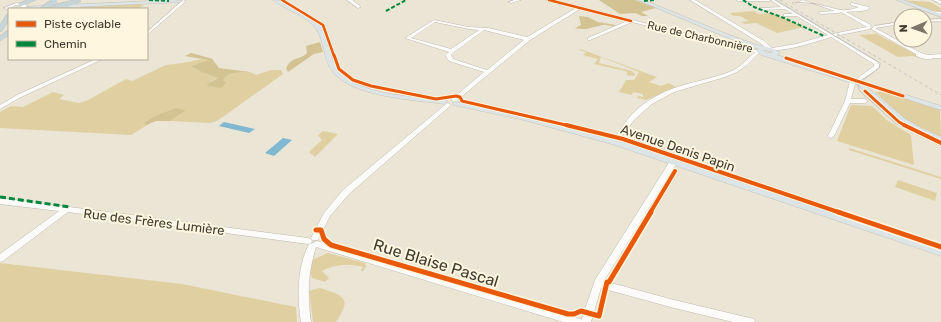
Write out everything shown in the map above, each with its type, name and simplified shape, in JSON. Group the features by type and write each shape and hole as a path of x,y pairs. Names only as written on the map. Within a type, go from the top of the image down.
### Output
{"highway":[{"path":"20,6 33,0"},
{"path":"41,8 53,2 67,6 81,3"},
{"path":"44,8 53,2"},
{"path":"0,30 5,8"},
{"path":"0,40 8,33"}],"main road":[{"path":"81,3 153,2 175,0"},
{"path":"81,3 183,0"},
{"name":"Avenue Denis Papin","path":"275,0 318,27 335,70 349,83 376,92 450,103 521,117 615,142 941,252"},
{"path":"640,0 797,63 941,108"},
{"path":"899,0 941,14"},
{"path":"20,6 53,2"},
{"path":"20,6 67,6"},
{"path":"767,51 860,83 941,108"},
{"path":"860,83 901,120 916,129 941,140"}],"street":[{"path":"148,33 183,0"},
{"path":"349,0 359,7"},
{"path":"511,2 519,0"},
{"name":"Rue de Charbonnière","path":"549,0 746,50 767,51"},
{"path":"692,0 768,46 767,51"},
{"path":"738,0 769,0"},
{"path":"774,0 878,64 877,68 860,83 848,101 831,136"},
{"path":"794,3 801,0"},
{"path":"805,0 842,12 920,54 919,56 925,58 930,58 928,56 941,56"},
{"path":"935,0 941,3"},
{"path":"821,13 842,12 860,8 852,4"},
{"path":"5,8 20,6"},
{"path":"306,322 302,298 304,280 313,242 327,215 346,192 450,103 528,39 579,8"},
{"path":"760,8 785,8"},
{"path":"786,15 798,15"},
{"path":"452,51 407,38 434,21 469,28 483,29 528,39"},
{"path":"592,37 631,21"},
{"path":"615,142 634,114 647,104 669,92 732,72 745,65 753,58 767,51 784,48 831,35 893,24"},
{"path":"483,29 448,55 451,60 488,72"},
{"path":"0,107 98,60"},
{"path":"0,101 10,101"},
{"path":"848,101 865,101"},
{"path":"586,322 598,283 674,161"},
{"name":"Rue des Frères Lumière","path":"0,201 65,211 313,242"},
{"path":"0,259 65,211"},
{"name":"Rue Blaise Pascal","path":"313,242 576,322"},
{"path":"598,283 674,304 750,322"}],"shaded area":[{"path":"599,0 635,0 656,8 641,12 648,16 642,16 635,13 620,14"},
{"path":"900,0 930,2 941,8 941,13 933,10 933,8 925,8"},
{"path":"144,5 140,8 78,8"},
{"path":"754,11 759,14 771,13 805,27 777,33 756,23 745,24 741,22 749,21 740,16 733,16 730,13"},
{"path":"579,16 588,17 598,22 616,25 603,25 586,29 575,28 581,25"},
{"path":"873,32 893,42 893,48 904,48 920,58 913,56 898,57 859,35 876,34"},
{"path":"320,42 323,52 314,54 288,72 286,68 288,64 307,53 306,46"},
{"path":"580,49 657,77 649,82 661,86 669,83 676,87 646,100 637,98 638,96 643,97 643,94 633,92 632,95 619,92 626,80 634,80 639,72 601,57 599,63 632,71 635,74 634,76 626,75 628,73 625,71 594,64 598,59 583,55 586,52 579,50"},
{"path":"191,53 213,59 219,68 250,72 233,73 228,75 223,80 226,83 221,88 208,86 207,84 218,78 203,73 191,66 208,60 185,56"},
{"path":"203,59 208,60 191,66 203,73 218,78 209,82 223,80 228,75 233,73 250,72 256,75 271,70 281,70 283,74 217,121 210,123 170,121 185,110 146,125 149,124 131,135 0,128 0,112 11,106 23,107 53,92 64,95 59,99 79,103 88,100 126,79 132,81 166,65"},
{"path":"875,92 885,92 940,110 941,137 917,127 904,118"},
{"path":"851,105 872,106 888,121 911,135 914,165 837,141"},
{"path":"176,108 186,110 170,121 156,121 146,125 144,123 153,117"},
{"path":"323,131 338,134 315,157 309,152 322,140 318,135"},
{"path":"849,148 941,177 941,179 849,150"},
{"path":"898,180 937,193 935,201 895,187"},
{"path":"328,253 365,263 366,267 363,271 361,271 363,267 353,265 337,266 322,271 329,278 325,282 312,278 310,272 312,260"},
{"path":"0,263 182,284 296,307 297,322 0,322"},
{"path":"320,288 340,296 345,303 344,308 336,322 313,322 309,291"}],"water":[{"path":"224,122 255,129 249,133 219,126"},
{"path":"283,138 292,140 274,156 265,153"}],"tram line":[{"path":"775,0 878,62 880,65 879,68 858,84 859,90 895,123 941,146"}],"railway":[{"path":"780,0 941,95"}],"marked path":[{"path":"149,0 169,1"},
{"path":"386,11 406,0"},
{"path":"644,1 654,0"},
{"path":"743,0 754,7 784,18 824,36"},
{"path":"0,197 70,207"}],"cycle path":[{"path":"282,0 323,25 339,69 353,80 371,86 436,99 456,96 460,97 462,101 528,115 623,139 941,247"},
{"path":"549,0 631,21"},
{"path":"786,58 903,96"},
{"path":"865,91 899,122 941,143"},
{"path":"316,230 321,230 324,239 331,245 568,314 574,314 581,311 599,316 607,282 609,282 675,171"}]}
